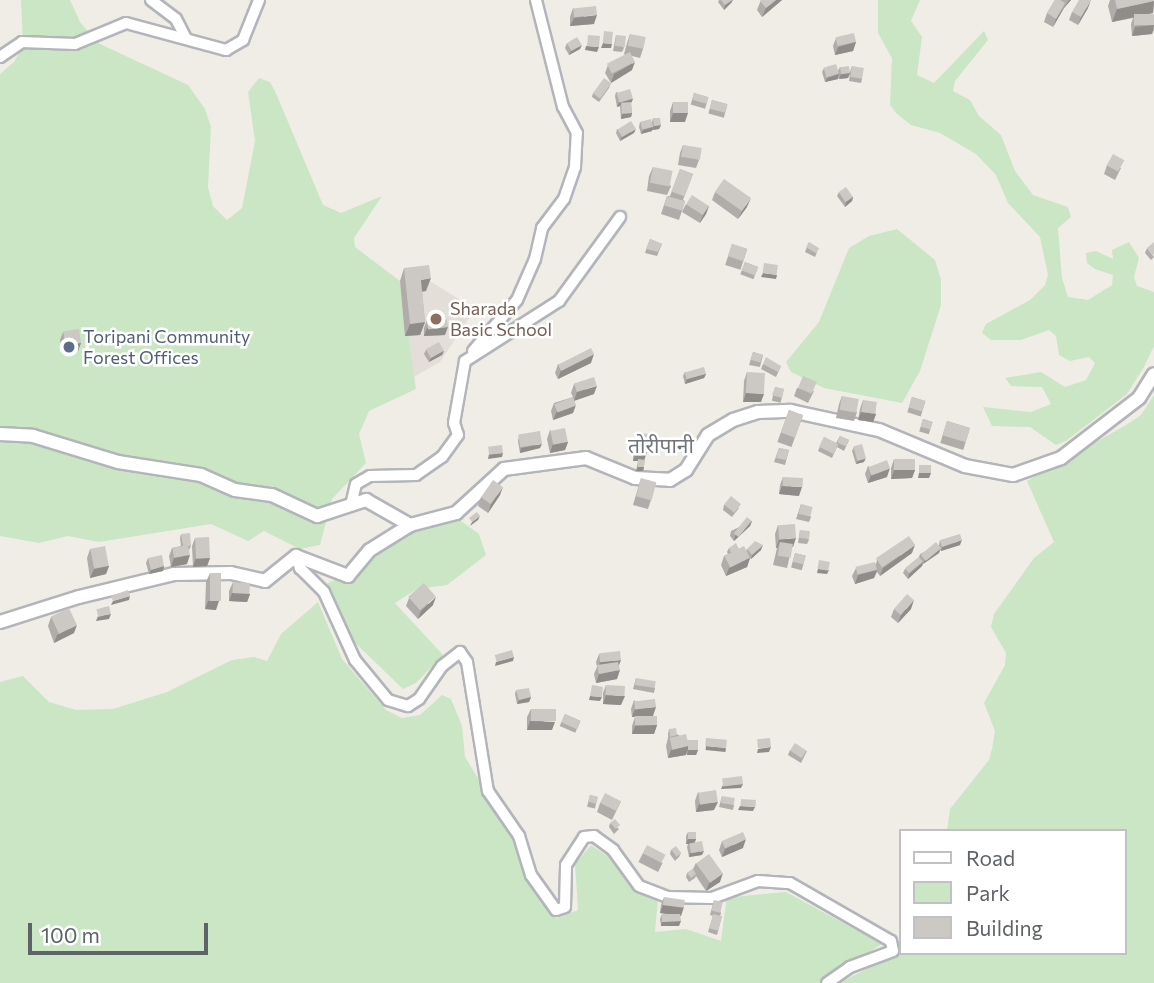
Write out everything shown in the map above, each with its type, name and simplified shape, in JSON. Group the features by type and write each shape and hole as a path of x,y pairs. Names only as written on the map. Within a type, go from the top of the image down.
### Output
{"street":[{"path":"151,0 176,19 186,39"},
{"path":"0,57 22,42 75,44 119,23 222,50 233,48 248,30 259,0"},
{"path":"352,501 356,484 370,476 416,475 442,457 458,435 454,424 466,360 517,300 535,260 542,228 564,199 575,167 577,133 560,95 536,0"},
{"path":"466,360 559,300 620,218"},
{"path":"296,556 348,576 370,550 410,525 456,513 496,474 515,466 586,458 635,478 670,480 686,470 708,435 719,428 777,410 879,430 965,466 1013,475 1061,457 1139,398 1154,374"},
{"path":"0,433 33,436 118,462 201,475 235,490 272,495 310,515 317,516 352,501 375,503 410,525"},
{"path":"0,622 79,597 174,574 231,573 265,580 296,556"},
{"path":"296,556 300,568 324,592 355,660 388,700 408,706 419,699 442,666 460,652 467,662 488,790 519,836 531,875 556,911 565,907 566,865 584,837 594,836 614,850 639,886 667,897 712,898 758,881 790,884 891,941 893,951 850,967 827,983"}],"shaded area":[{"name":"Sharada Basic School","path":"425,278 475,309 440,362 412,378 400,281"}],"green space":[{"path":"21,0 70,0 80,22 98,43 188,85 205,109 211,127 208,187 213,206 227,220 242,208 255,141 248,92 259,78 270,82 275,91 323,205 341,213 382,196 354,238 355,247 400,281 416,389 369,411 359,434 366,463 332,499 320,545 300,549 264,531 248,541 211,524 99,542 68,536 39,543 0,536 0,74 14,62 23,46"},
{"path":"878,0 920,0 911,21 922,37 917,75 934,83 984,31 988,40 955,81 953,91 970,100 979,116 1001,135 1015,171 1033,195 1068,207 1071,217 1058,228 1062,278 1068,297 1088,300 1112,285 1113,275 1087,263 1086,253 1096,251 1113,259 1112,250 1129,242 1139,258 1134,277 1137,286 1154,292 1154,346 1144,367 1127,394 1066,441 1056,445 1030,427 992,426 983,407 1031,412 1051,404 1042,387 1011,386 1005,378 1041,372 1065,387 1086,380 1095,363 1089,357 1070,361 1059,355 1056,336 1049,330 1021,340 991,340 982,333 986,324 1030,300 1045,285 1048,275 1040,237 1008,203 996,175 976,154 940,133 911,125 890,105 892,58 878,33"},
{"path":"897,229 935,260 941,280 941,305 920,371 902,403 824,388 791,372 786,362 819,322 849,248 869,236"},
{"path":"1154,395 1154,983 839,983 898,953 1126,955 1126,829 947,829 950,809 989,760 992,749 995,731 984,703 1005,665 1006,653 991,627 994,614 1034,558 1054,542 1027,481 1141,415"},
{"path":"454,516 479,534 486,555 447,585 417,589 395,603 443,655 416,683 403,689 350,638 326,584 364,566 406,533"},
{"path":"318,602 342,659 386,710 402,718 420,715 442,695 451,699 462,726 465,757 519,845 537,896 557,918 578,910 575,864 591,845 613,860 638,892 658,900 655,932 686,929 721,941 726,903 722,898 786,892 882,944 820,983 0,983 0,682 23,676 49,702 76,710 113,709 167,692 232,660 254,657 267,661 281,634"}],"building":[{"path":"761,0 776,0 766,8"},
{"path":"1055,0 1065,3 1056,19 1047,13"},
{"path":"1079,0 1091,0 1081,17 1072,12"},
{"path":"1115,0 1154,0 1154,1 1117,9"},
{"path":"596,6 597,15 574,17 573,8"},
{"path":"1134,14 1154,14 1154,25 1134,25"},
{"path":"604,31 613,32 612,44 603,43"},
{"path":"854,33 856,42 838,46 835,37"},
{"path":"630,34 646,37 643,49 628,46"},
{"path":"588,35 600,36 599,47 587,46"},
{"path":"616,35 626,36 625,47 615,46"},
{"path":"577,37 582,45 572,51 567,43"},
{"path":"630,52 635,62 612,74 607,64"},
{"path":"836,64 839,74 826,77 824,68"},
{"path":"849,66 850,73 841,74 840,67"},
{"path":"852,66 864,68 862,79 850,77"},
{"path":"604,78 611,83 600,99 593,93"},
{"path":"630,89 633,99 620,103 617,93"},
{"path":"694,93 708,97 706,104 692,100"},
{"path":"712,100 727,104 725,113 710,109"},
{"path":"631,102 632,113 622,114 621,103"},
{"path":"673,102 688,102 688,113 673,113"},
{"path":"653,118 660,118 661,125 654,126"},
{"path":"651,119 653,127 642,129 640,122"},
{"path":"631,121 636,129 622,137 617,129"},
{"path":"683,145 702,148 700,160 681,157"},
{"path":"1113,154 1124,160 1118,172 1107,165"},
{"path":"653,167 673,171 670,187 650,183"},
{"path":"680,169 693,174 684,196 671,191"},
{"path":"724,179 751,198 742,211 715,192"},
{"path":"846,187 853,197 846,202 839,192"},
{"path":"692,195 709,206 703,215 686,204"},
{"path":"667,196 685,201 683,211 664,206"},
{"path":"650,239 662,244 658,252 646,249"},
{"path":"809,242 819,248 816,253 806,247"},
{"path":"1154,242 1154,254 1152,255 1147,248"},
{"path":"732,244 747,249 743,261 728,256"},
{"path":"745,262 758,267 755,275 742,270"},
{"path":"764,263 778,265 776,275 763,273"},
{"path":"429,265 431,278 421,280 425,322 410,324 404,268"},
{"path":"447,319 448,327 428,329 427,321"},
{"path":"79,329 81,343 65,345 63,331"},
{"path":"439,342 444,351 431,358 426,349"},
{"path":"591,348 594,354 561,371 558,365"},
{"path":"753,352 763,355 760,363 751,360"},
{"path":"766,357 781,366 778,372 763,364"},
{"path":"704,367 706,374 687,379 685,373"},
{"path":"747,372 765,373 764,394 746,393"},
{"path":"803,376 817,382 812,394 798,388"},
{"path":"594,377 597,386 577,392 574,383"},
{"path":"775,387 784,389 782,398 772,395"},
{"path":"842,396 859,399 856,413 840,410"},
{"path":"573,397 576,405 558,413 554,404"},
{"path":"912,397 925,401 922,412 909,408"},
{"path":"863,400 877,402 875,414 861,412"},
{"path":"789,410 803,415 795,438 781,433"},
{"path":"923,419 933,422 930,430 921,427"},
{"path":"947,421 970,428 966,442 943,435"},
{"path":"565,428 568,442 553,445 550,431"},
{"path":"540,431 542,444 520,447 518,434"},
{"path":"637,433 648,434 646,453 635,452"},
{"path":"840,436 849,440 846,446 837,442"},
{"path":"824,437 838,444 833,454 819,447"},
{"path":"862,444 866,458 857,461 853,446"},
{"path":"502,445 503,453 489,455 488,447"},
{"path":"779,448 789,450 786,460 776,458"},
{"path":"638,459 645,460 644,467 638,467"},
{"path":"894,459 915,459 915,470 894,470"},
{"path":"887,460 890,468 872,476 868,467"},
{"path":"919,465 931,465 931,473 919,473"},
{"path":"783,477 803,478 803,487 783,486"},
{"path":"641,478 656,482 652,500 636,496"},
{"path":"493,480 503,487 491,504 481,497"},
{"path":"731,496 741,504 734,513 724,505"},
{"path":"801,504 813,507 810,517 799,514"},
{"path":"477,512 480,516 472,522 469,518"},
{"path":"747,517 752,521 738,537 734,533"},
{"path":"795,524 796,538 779,539 778,525"},
{"path":"800,530 810,531 809,539 799,538"},
{"path":"190,533 191,546 183,546 181,534"},
{"path":"960,534 962,540 942,547 940,540"},
{"path":"909,536 915,545 882,567 876,558"},
{"path":"209,537 210,558 196,559 195,538"},
{"path":"755,541 763,545 752,555 747,549"},
{"path":"780,542 793,544 791,558 778,556"},
{"path":"936,542 941,548 926,561 921,555"},
{"path":"736,543 739,549 731,553 729,548"},
{"path":"188,545 190,555 174,558 172,548"},
{"path":"105,546 109,566 94,568 90,549"},
{"path":"744,546 750,558 730,568 724,556"},
{"path":"795,553 806,556 803,565 793,562"},
{"path":"162,555 164,566 151,570 148,558"},
{"path":"919,557 923,562 909,573 905,568"},
{"path":"819,560 830,562 828,571 817,569"},
{"path":"875,562 877,570 858,575 856,567"},
{"path":"210,573 221,573 221,601 210,601"},
{"path":"233,582 250,583 249,594 232,593"},
{"path":"424,583 436,597 420,610 408,597"},
{"path":"128,590 130,596 113,601 111,596"},
{"path":"907,594 914,600 901,615 894,609"},
{"path":"109,606 111,614 98,617 96,609"},
{"path":"69,608 77,625 59,634 51,616"},
{"path":"512,650 514,657 497,662 495,655"},
{"path":"620,651 621,660 600,662 599,653"},
{"path":"618,662 620,670 599,674 597,665"},
{"path":"636,678 656,681 655,688 635,685"},
{"path":"592,685 603,687 602,697 590,696"},
{"path":"606,685 625,686 624,696 605,695"},
{"path":"529,688 531,697 519,700 516,690"},
{"path":"655,699 656,707 635,709 634,702"},
{"path":"531,709 556,709 556,721 531,721"},
{"path":"565,714 581,721 577,729 561,722"},
{"path":"635,716 657,716 657,725 635,725"},
{"path":"676,728 677,735 670,737 669,729"},
{"path":"686,734 689,746 672,750 670,738"},
{"path":"706,738 727,740 726,748 705,746"},
{"path":"770,738 771,747 758,748 757,739"},
{"path":"688,740 698,740 698,750 688,750"},
{"path":"795,743 807,751 802,758 790,750"},
{"path":"742,776 743,784 723,786 722,778"},
{"path":"716,790 718,802 700,805 698,793"},
{"path":"605,793 621,801 616,811 600,803"},
{"path":"590,795 598,797 596,804 588,802"},
{"path":"722,796 735,798 734,805 721,803"},
{"path":"741,799 756,800 755,807 741,806"},
{"path":"615,819 620,825 616,829 610,823"},
{"path":"688,832 696,832 696,839 688,839"},
{"path":"743,832 746,839 725,848 722,841"},
{"path":"702,841 704,851 691,853 689,843"},
{"path":"647,845 666,855 661,863 643,853"},
{"path":"676,846 681,853 676,857 671,850"},
{"path":"709,854 723,873 710,883 696,863"},
{"path":"693,869 696,874 691,878 687,873"},
{"path":"664,897 685,900 684,908 663,905"},
{"path":"714,900 723,902 720,913 712,911"},
{"path":"662,914 680,914 681,921 662,922"},
{"path":"713,914 722,916 718,931 710,929"}],"place":[{"name":"Sharada Basic School","path":"436,319"},
{"name":"Toripani Community Forest Offices","path":"69,347"}],"district":[{"name":"तोरीपानी","path":"661,445"}]}
